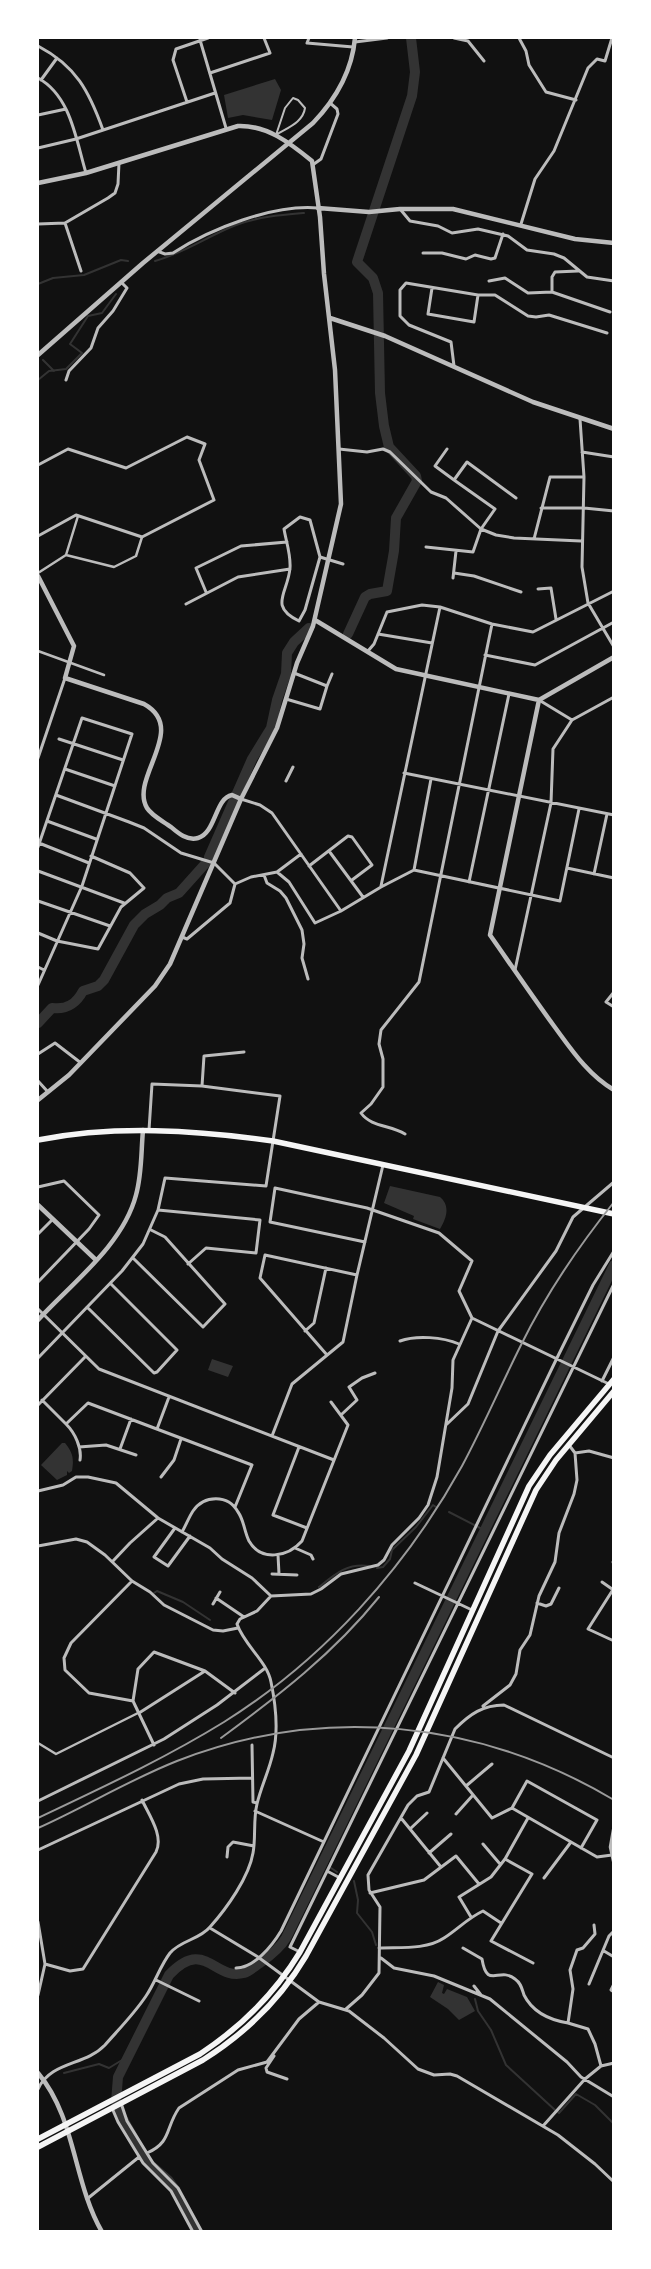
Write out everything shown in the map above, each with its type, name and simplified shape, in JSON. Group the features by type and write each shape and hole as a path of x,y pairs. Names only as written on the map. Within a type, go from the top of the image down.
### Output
{"main road":[{"path":"38,1140 78,1134 146,1130 212,1133 273,1141 614,1214"},
{"path":"38,2147 226,2045 255,2022 290,1981 306,1956 416,1754 532,1496 568,1444 612,1388 614,1379"},
{"path":"38,2139 200,2054 221,2040 260,2006 284,1977 300,1952 409,1751 529,1486 550,1455 612,1388"}],"street":[{"path":"187,102 173,60 174,54 176,49 208,38"},
{"path":"210,73 270,53 264,38"},
{"path":"309,38 307,43 354,48"},
{"path":"38,355 121,282 313,123 330,103 346,73 355,40 387,38"},
{"path":"454,38 466,40 484,61"},
{"path":"519,38 526,51 529,65 546,92 576,100"},
{"path":"521,224 535,179 554,151 588,68 597,59 605,61 612,38"},
{"path":"200,40 226,128"},
{"path":"38,46 57,58 81,82 91,97 103,130"},
{"path":"57,58 39,79 51,87 66,108 86,173"},
{"path":"38,148 76,139 215,93"},
{"path":"314,164 321,159 338,114 337,108 330,103"},
{"path":"38,115 66,108"},
{"path":"38,183 60,180 86,173 226,128 250,126 276,135 314,164 336,370 342,497 315,620 294,673 277,728 240,798 182,937 161,978 81,1063 38,1100"},
{"path":"38,224 65,223 115,193 118,184 119,163"},
{"path":"158,251 165,254 173,253 235,222 260,215 318,208 371,212 400,209 453,208 575,239 614,243"},
{"path":"400,209 410,221 438,226 452,233 478,229 503,234 527,250 554,254 564,258 578,271 594,280 614,281"},
{"path":"65,223 81,271"},
{"path":"423,253 442,253 466,259 475,255 491,260 495,258 503,234"},
{"path":"552,292 552,277 555,272 578,271"},
{"path":"489,282 505,278 528,293 552,292 610,312"},
{"path":"66,380 69,371 91,348 98,328 113,311 128,288 121,282"},
{"path":"454,366 451,342 409,325 400,316 400,290 406,283 478,295 495,295 528,316 536,318 549,316 607,333"},
{"path":"432,288 428,314 474,322 478,295"},
{"path":"330,318 385,336 533,402 614,429"},
{"path":"580,419 584,477 581,541 582,567 588,603 614,647"},
{"path":"38,465 68,449 126,468 187,437 205,444 199,460 214,500 142,537 136,556 114,567 66,555"},
{"path":"339,449 367,452 384,448 431,492 446,498 481,529 496,535 581,541"},
{"path":"426,547 473,552 481,529 495,509 435,466 447,449"},
{"path":"582,452 614,457"},
{"path":"454,480 467,462 516,498"},
{"path":"534,539 550,477 584,477"},
{"path":"541,508 584,508 614,511"},
{"path":"38,536 76,515 142,537"},
{"path":"38,758 74,646 38,574 66,555 78,516"},
{"path":"300,517 307,517 310,520 320,557 305,610 299,622 285,612 281,601 290,569 284,529 300,517"},
{"path":"206,592 196,568 240,546 287,542"},
{"path":"453,578 456,550"},
{"path":"320,557 343,564"},
{"path":"186,604 206,592 246,575 290,569"},
{"path":"454,573 474,576 521,592"},
{"path":"538,590 551,588 556,619"},
{"path":"368,651 378,634 387,612 422,605 440,607 492,624 533,632 614,591"},
{"path":"381,887 440,607"},
{"path":"315,620 396,669 539,700 572,720"},
{"path":"485,655 535,664 614,622"},
{"path":"404,1134 396,1128 370,1121 361,1113 372,1104 382,1087 383,1059 379,1044 381,1030 418,982 492,624"},
{"path":"378,634 432,643"},
{"path":"38,652 104,675"},
{"path":"614,658 539,700 490,935 587,1068 601,1082 614,1090"},
{"path":"294,673 327,686"},
{"path":"286,699 320,709 332,674"},
{"path":"65,676 144,704 155,712 160,722 161,733 144,792 144,800 151,813 184,837 197,839 205,835 224,799 232,795 260,805 272,814 341,912"},
{"path":"469,882 509,694"},
{"path":"515,970 533,894 551,803 553,749 572,720 614,696"},
{"path":"38,985 82,888 96,839 132,734 82,718 38,845 89,863"},
{"path":"59,739 123,760"},
{"path":"286,781 294,767"},
{"path":"65,769 115,786"},
{"path":"404,773 614,815"},
{"path":"414,870 431,778"},
{"path":"56,795 144,828 181,853 214,863 235,884"},
{"path":"278,872 289,882 315,923 341,912 363,897 414,870 560,901 579,809"},
{"path":"594,874 607,814"},
{"path":"47,821 96,839"},
{"path":"309,866 348,836 352,837 372,865 352,880"},
{"path":"330,851 363,897"},
{"path":"235,884 251,877 278,872 301,854"},
{"path":"38,933 57,941 98,949 124,903 144,888 130,873 91,856"},
{"path":"567,868 614,878"},
{"path":"38,871 124,903"},
{"path":"264,875 267,883 280,891 286,898 302,930 304,944 302,958 308,979"},
{"path":"182,937 187,939 230,903 235,884"},
{"path":"38,901 110,926"},
{"path":"38,967 44,970"},
{"path":"614,992 606,1002 614,1007"},
{"path":"38,1054 55,1043 81,1063"},
{"path":"202,1086 204,1056 244,1052"},
{"path":"38,1081 48,1092"},
{"path":"38,1320 96,1260 120,1231 136,1195 152,1084 202,1086 280,1096 266,1186 165,1178 158,1210 151,1230 133,1258 111,1284 38,1358"},
{"path":"272,1436 292,1384 343,1342 383,1165"},
{"path":"38,1186 64,1181 99,1215 77,1242 38,1282"},
{"path":"447,1424 468,1404 498,1331 556,1251 575,1214 614,1182"},
{"path":"365,1242 270,1222 276,1188 372,1210 438,1233 472,1261 472,1266 459,1291 472,1318 602,1381 612,1388"},
{"path":"38,1205 96,1260"},
{"path":"158,1210 260,1220 256,1254 206,1248 188,1264"},
{"path":"38,1234 53,1219"},
{"path":"133,1258 203,1326 225,1304 165,1237 151,1230"},
{"path":"236,1968 242,1968 259,1958 273,1944 281,1931 444,1597 556,1360 593,1285 614,1251"},
{"path":"327,1355 260,1278 265,1255 357,1275"},
{"path":"305,1331 314,1323 326,1268"},
{"path":"87,1307 154,1373 157,1372 176,1350 111,1284"},
{"path":"300,1952 290,1947 326,1870 570,1366 614,1284"},
{"path":"38,1309 99,1369 334,1460"},
{"path":"38,1491 63,1486 76,1477 101,1479 116,1483 158,1518 190,1536 252,1578 271,1596 296,1596 316,1592 341,1574 372,1568 384,1560 392,1545 419,1518 428,1505 437,1477 439,1454 447,1424 452,1388 453,1360 472,1318"},
{"path":"400,1341 409,1338 442,1338 459,1344"},
{"path":"38,1406 85,1357"},
{"path":"602,1381 614,1357"},
{"path":"342,1414 356,1400 349,1387 362,1378 375,1373"},
{"path":"157,1429 169,1397"},
{"path":"42,1400 73,1431 81,1454 80,1460"},
{"path":"182,1532 193,1511 206,1500 221,1499 235,1507 241,1516 250,1542 261,1552 278,1555 285,1554 295,1548 302,1541 348,1425 342,1414 331,1402"},
{"path":"66,1424 88,1403 252,1465 235,1507"},
{"path":"120,1449 131,1419"},
{"path":"161,1477 174,1460 182,1438"},
{"path":"79,1447 106,1444 136,1455"},
{"path":"346,2009 373,1983 379,1973 380,1908 370,1893 368,1875 408,1805 424,1792 429,1792 455,1729 513,1681 520,1650 531,1631 537,1603 555,1562 559,1532 578,1480 575,1453 568,1444"},
{"path":"299,1447 273,1515 307,1528"},
{"path":"575,1453 594,1452 614,1458"},
{"path":"113,1561 158,1518"},
{"path":"175,1528 154,1557 168,1566 190,1536"},
{"path":"38,1546 76,1538 86,1542 113,1561 132,1581 150,1592 164,1605 203,1626 222,1631 238,1628"},
{"path":"295,1548 311,1555 313,1558"},
{"path":"278,1555 279,1574"},
{"path":"272,1574 298,1575"},
{"path":"132,1581 71,1643 64,1658 65,1670 89,1693 134,1701"},
{"path":"602,1582 613,1588 588,1628 614,1641"},
{"path":"414,1584 472,1610"},
{"path":"537,1603 546,1606 551,1604 559,1588"},
{"path":"213,1604 220,1592"},
{"path":"38,2089 42,2079 56,2070 88,2057 102,2047 128,2020 156,1980 164,1963 174,1949 183,1942 201,1935 210,1928 246,1876 254,1846 257,1803 273,1754 277,1732 271,1680 237,1624 244,1617 257,1611 271,1596"},
{"path":"216,1598 244,1617"},
{"path":"154,1745 134,1701 138,1669 154,1652 205,1670 235,1693"},
{"path":"38,1801 154,1745 182,1729 235,1693 264,1669"},
{"path":"38,1743 56,1754 139,1712 205,1670"},
{"path":"481,1708 492,1705 504,1705 614,1758"},
{"path":"252,1745 253,1802 257,1803"},
{"path":"443,1758 492,1818 512,1808 527,1781 597,1820 581,1848"},
{"path":"466,1786 492,1764"},
{"path":"38,1850 168,1788 190,1781 217,1778 252,1778"},
{"path":"456,1814 473,1795"},
{"path":"44,1964 70,1971 83,1968 156,1852 160,1845 158,1836 142,1800"},
{"path":"512,1808 596,1857 612,1855"},
{"path":"256,1811 324,1842"},
{"path":"410,1829 427,1814"},
{"path":"401,1818 441,1867"},
{"path":"471,1917 458,1897 491,1877 505,1859 528,1818"},
{"path":"614,1830 611,1847 614,1862"},
{"path":"429,1853 452,1834"},
{"path":"227,1857 228,1847 233,1842 254,1846"},
{"path":"544,1878 571,1842"},
{"path":"483,1844 500,1864"},
{"path":"370,1893 424,1880 456,1856 479,1884"},
{"path":"505,1859 532,1874 491,1941 532,1963"},
{"path":"326,1870 340,1878"},
{"path":"379,1948 421,1946 443,1939 471,1917 483,1911 501,1923"},
{"path":"38,1922 44,1964 38,1995"},
{"path":"568,2023 573,1989 570,1970 577,1950 583,1948 595,1934 594,1924"},
{"path":"210,1928 259,1958 320,2002 346,2009 384,2038 418,2069 434,2074 457,2076 543,2126 584,2154 614,2182"},
{"path":"589,1984 604,1952 609,1936 614,1931"},
{"path":"463,1948 482,1959 484,1971 487,1974 492,1976 505,1974 513,1977 521,1987 528,2002 539,2013 553,2020 588,2029 595,2044 601,2066"},
{"path":"604,1952 614,1956"},
{"path":"380,1958 394,1968 434,1976 490,2000 585,2079 614,2097"},
{"path":"156,1980 199,2001"},
{"path":"614,1984 611,1990 614,1992"},
{"path":"474,1986 482,1996"},
{"path":"287,2079 267,2072 266,2068 299,2019 320,2002"},
{"path":"147,2153 159,2148 164,2142 172,2117 183,2104 238,2070 267,2062 275,2053"},
{"path":"543,2126 585,2079 601,2066 614,2063"},
{"path":"38,2073 68,2131 88,2199 102,2232"},
{"path":"117,2105 143,2148 158,2168 178,2188 202,2232"},
{"path":"117,2105 118,2122 150,2172 171,2191 193,2232"},
{"path":"137,2151 143,2148"},
{"path":"88,2199 140,2157"}],"lane":[{"path":"293,98 298,100 305,108 304,114 288,129 276,135 288,103 293,98"}],"shaded area":[{"path":"275,79 281,90 272,120 243,115 228,118 224,95"},
{"path":"390,1186 440,1197 445,1204 446,1217 440,1229 413,1219 414,1216 384,1203"},
{"path":"212,1359 233,1366 228,1377 208,1370"},
{"path":"62,1443 65,1443 71,1453 73,1459 72,1471 69,1473 67,1471 67,1475 57,1480 41,1465"},
{"path":"438,1982 444,1985 442,1993 444,1994 447,1989 467,1997 475,2011 459,2020 448,2009 430,1997"}],"waterway":[{"path":"348,634 365,597 370,594 387,591 394,551 396,518 417,481 416,476 389,447 380,393 378,293 373,278 357,262 412,96 415,72 411,38"},
{"path":"155,261 176,254 244,222 304,213"},
{"path":"38,284 53,278 84,275 121,260 128,261"},
{"path":"38,380 49,371 66,369 82,353 70,344 88,316 102,313 116,294"},
{"path":"43,360 54,371"},
{"path":"209,857 252,759 271,728 277,700 286,674 287,653 294,642 309,628"},
{"path":"38,1023 52,1008 67,1007 83,991 98,986 104,980 134,925 145,914 160,905 167,898 179,893 205,864"},
{"path":"198,2232 176,2191 168,2180 147,2162 120,2114 116,2102 118,2077 169,1975 181,1964 192,1960 201,1960 234,1974 244,1973 271,1955 286,1938 614,1265"},
{"path":"377,1568 383,1567 390,1559 392,1550 416,1527 433,1505 436,1507"},
{"path":"449,1512 484,1530"},
{"path":"319,1587 342,1570 354,1566 369,1566"},
{"path":"154,1593 157,1591 183,1602 210,1620"},
{"path":"331,1868 337,1872"},
{"path":"354,1881 358,1900 357,1913 372,1932 376,1945"},
{"path":"475,1999 478,2011 491,2030 506,2065 555,2110"},
{"path":"64,2073 99,2064 109,2068 127,2057"},
{"path":"558,2112 576,2094 595,2105 614,2124"}],"railway":[{"path":"38,1818 155,1761 224,1722 295,1670 328,1641 359,1609 415,1541 439,1504 470,1451 541,1307 575,1254 614,1202"},
{"path":"221,1738 304,1673 343,1637 379,1597"},
{"path":"38,1828 177,1761 232,1743 288,1732 344,1727 400,1729 455,1737 510,1752 563,1773 614,1800"}]}
